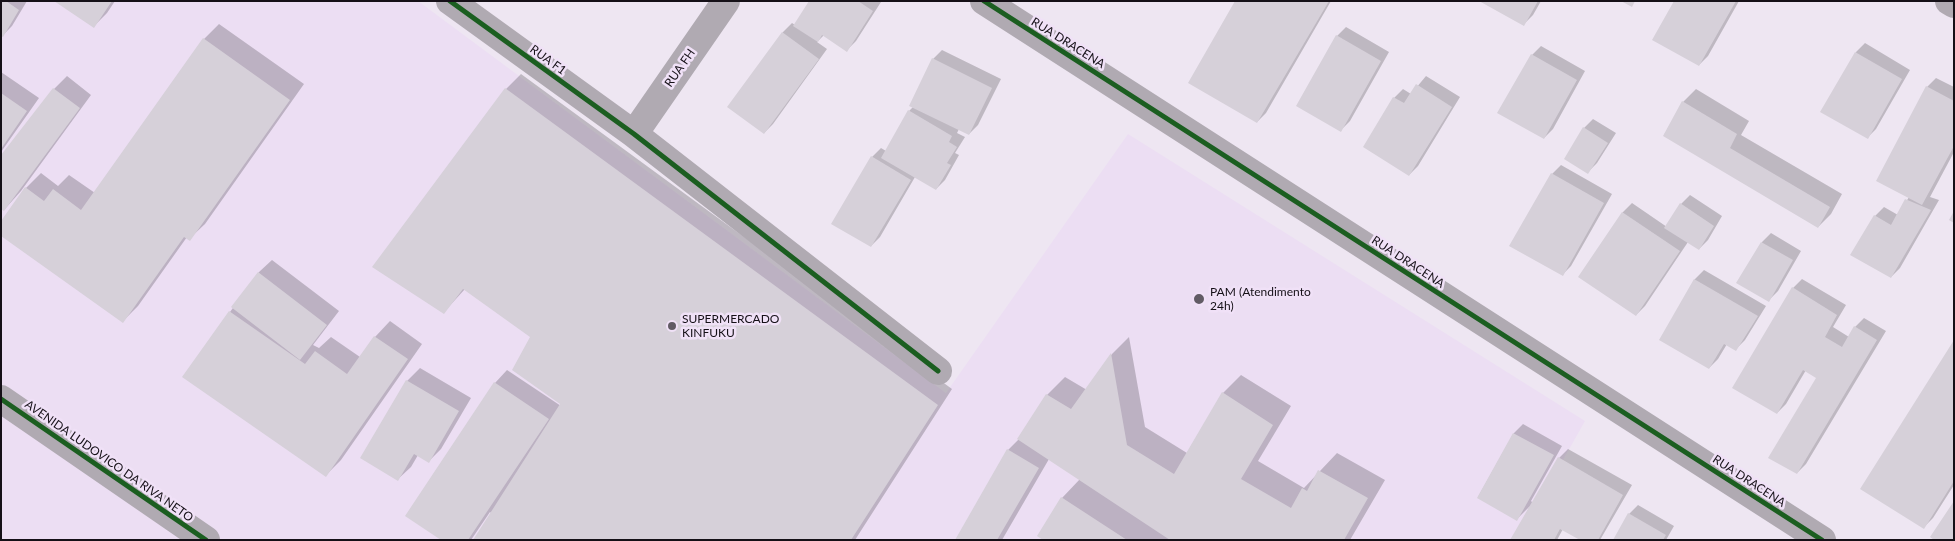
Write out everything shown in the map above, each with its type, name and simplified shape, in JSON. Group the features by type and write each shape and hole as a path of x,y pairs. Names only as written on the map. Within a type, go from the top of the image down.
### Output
{"street":[{"name":"RUA F1","path":"450,1 634,134 938,371"},
{"name":"RUA FH","path":"634,134 726,1"},
{"name":"RUA DRACENA","path":"984,1 1822,540"},
{"path":"1949,1 1954,4"},
{"name":"AVENIDA LUDOVICO DA RIVA NETO","path":"8,410 206,540"}],"shaded area":[{"path":"1,1 418,1 946,393 1128,134 1585,421 1518,540 1,540"}],"building":[{"path":"1,1 6,1 19,10 3,37 1,36"},
{"path":"54,1 112,1 94,28"},
{"path":"809,1 858,1 873,11 847,52 822,35 818,42 793,26"},
{"path":"1235,1 1329,1 1257,123 1188,83"},
{"path":"1479,1 1538,1 1524,26"},
{"path":"1621,1 1635,1 1632,7"},
{"path":"1674,1 1736,1 1699,66 1652,40"},
{"path":"782,32 819,59 764,134 727,107"},
{"path":"1336,35 1381,61 1341,132 1296,106"},
{"path":"203,38 290,100 190,241 184,237 123,323 1,236 1,221 25,187 44,201 53,189 81,210"},
{"path":"1855,52 1902,79 1868,139 1820,112"},
{"path":"1531,54 1577,80 1544,139 1497,113"},
{"path":"932,58 992,88 969,135 909,106"},
{"path":"1416,84 1452,107 1409,176 1363,147 1393,97 1404,103"},
{"path":"1926,86 1954,101 1954,146 1922,205 1876,181"},
{"path":"53,88 80,108 4,211 1,209 1,155"},
{"name":"SUPERMERCADO KINFUKU","path":"505,88 938,405 851,540 473,540 560,404 512,370 530,337 463,289 444,314 372,267"},
{"path":"1,93 27,111 1,149"},
{"path":"1682,101 1737,134 1730,148 1830,207 1818,228 1663,136"},
{"path":"908,110 952,136 949,142 957,147 947,163 951,165 936,190 881,158"},
{"path":"1583,127 1608,143 1588,174 1564,159"},
{"path":"871,156 911,180 871,247 831,224"},
{"path":"1551,173 1604,203 1563,276 1509,246"},
{"path":"1905,199 1931,210 1891,278 1850,255 1874,215 1891,225"},
{"path":"1680,203 1714,226 1699,250 1664,228"},
{"path":"1954,211 1954,223 1949,220"},
{"path":"1622,212 1680,251 1636,316 1578,277"},
{"path":"1761,242 1793,260 1769,302 1736,283"},
{"path":"258,272 327,325 300,360 231,307"},
{"path":"1694,279 1758,316 1736,351 1724,344 1709,369 1659,340"},
{"path":"1792,287 1837,315 1825,337 1842,347 1854,326 1877,340 1797,474 1768,458 1816,378 1803,370 1777,414 1732,388"},
{"path":"229,311 305,364 315,351 347,374 374,336 408,359 326,477 182,377"},
{"path":"1954,340 1954,481 1924,529 1860,489"},
{"path":"1111,353 1127,445 1174,474 1222,392 1273,425 1241,479 1291,508 1302,488 1307,491 1318,470 1368,498 1344,540 1170,540 1017,439 1046,394 1071,409"},
{"path":"406,380 459,411 429,463 414,454 398,481 360,458"},
{"path":"494,382 549,419 468,540 441,540 405,516"},
{"path":"1513,433 1554,455 1517,521 1477,498"},
{"path":"1007,449 1039,468 997,540 955,540"},
{"path":"1558,457 1623,495 1598,540 1580,540 1560,529 1554,540 1510,540"},
{"path":"1061,497 1127,540 1043,540 1037,536"},
{"path":"1954,501 1954,540 1934,540 1930,537"},
{"path":"1628,513 1666,535 1663,540 1613,540"}],"cycle path":[{"path":"450,1 634,134 938,371"},
{"path":"984,1 1822,540"},
{"path":"1,399 206,540"}],"place":[{"name":"PAM (Atendimento 24h)","path":"1199,299"},
{"name":"SUPERMERCADO KINFUKU","path":"672,326"}]}
